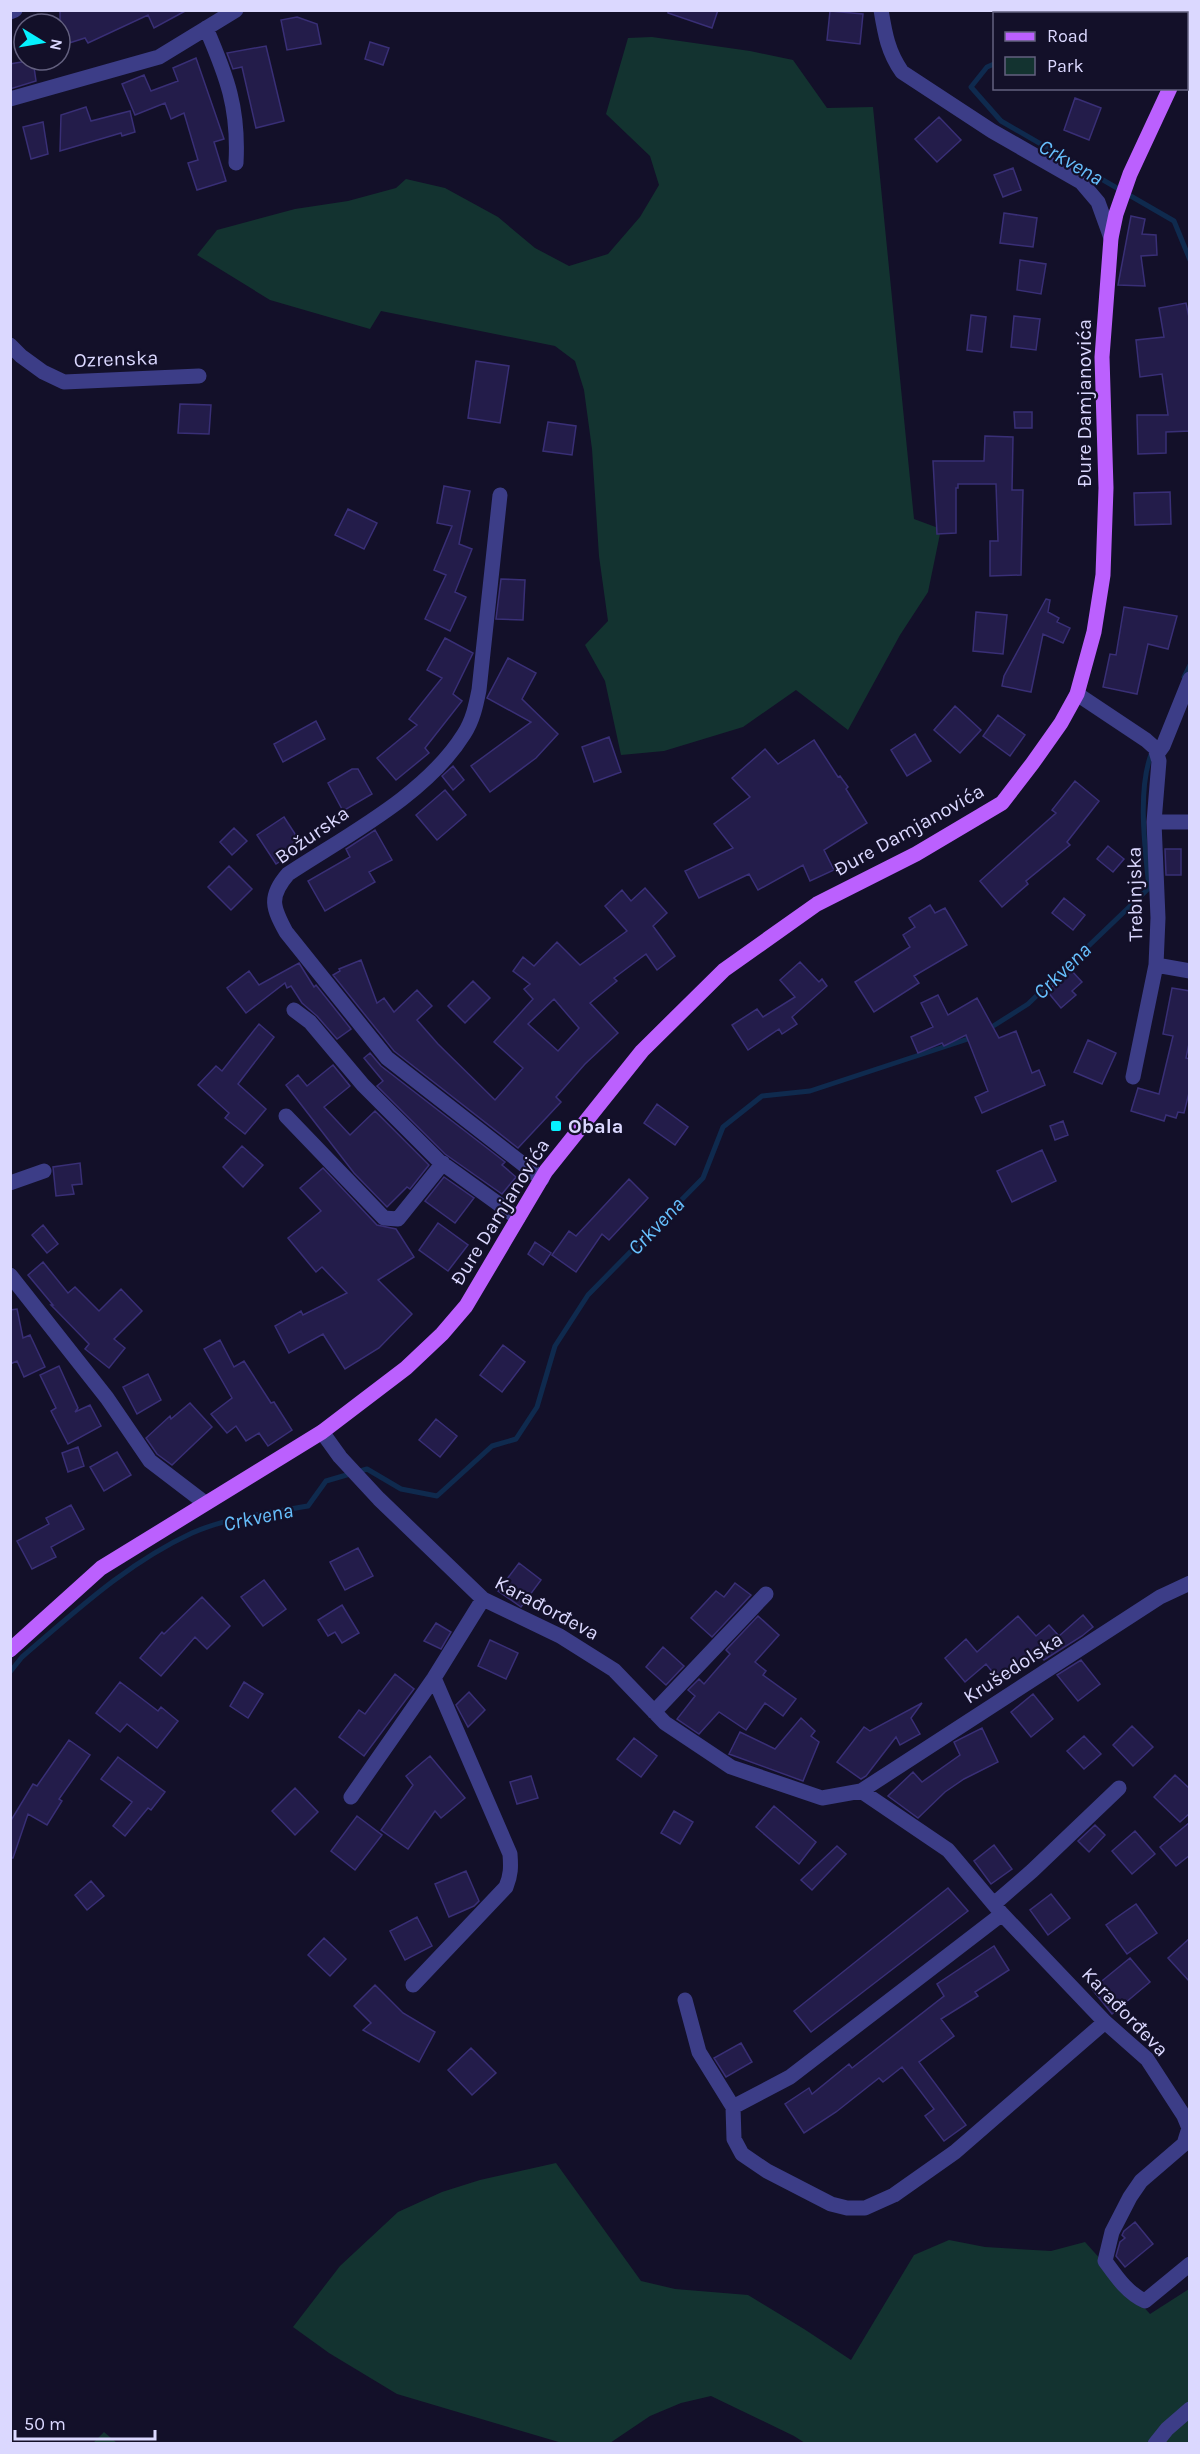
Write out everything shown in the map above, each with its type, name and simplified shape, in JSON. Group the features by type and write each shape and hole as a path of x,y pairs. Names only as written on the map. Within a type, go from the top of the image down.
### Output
{"main road":[{"name":"Đure Damjanovića","path":"322,1432 406,1368 442,1334 466,1306 542,1179 642,1051 724,970 817,904 915,854 1002,802 1061,723 1077,694 1094,632 1103,574 1106,488 1101,357 1111,238 1116,214 1130,174 1169,90"},
{"path":"10,1650 101,1568 322,1432"}],"street":[{"path":"10,12 15,10"},
{"path":"10,99 159,57 236,10"},
{"path":"881,10 886,43 892,58 902,72 992,131 1081,182 1098,202 1111,238"},
{"path":"206,28 231,90 237,123 236,163"},
{"name":"Ozrenska","path":"10,345 43,372 64,382 199,376"},
{"name":"Božurska","path":"500,495 479,690 473,715 465,732 449,755 399,801 288,874 279,884 274,903 275,912 286,932 387,1058 542,1179"},
{"name":"Trebinjska","path":"1133,1077 1156,965 1158,918 1154,822 1159,761 1153,747 1163,746 1190,680"},
{"path":"1077,694 1153,747"},
{"name":"Trebinjska","path":"1154,822 1190,822"},
{"name":"Trebinjska","path":"1156,965 1190,971"},
{"path":"294,1010 310,1022 363,1085 443,1163 518,1218"},
{"path":"286,1116 384,1218 398,1219 443,1163"},
{"path":"10,1183 44,1171"},
{"path":"10,1275 106,1398 150,1461 205,1503"},
{"name":"Karađorđeva","path":"322,1432 340,1457 379,1499 483,1599 560,1636 614,1670 665,1723 730,1767 822,1798 861,1791 948,1850 998,1909 1105,2022 1147,2059 1184,2116 1188,2128 1184,2145 1141,2181 1130,2197 1112,2232 1105,2261 1120,2282 1136,2297 1145,2301 1190,2264"},
{"name":"Krušedolska","path":"861,1791 1160,1597 1190,1583"},
{"path":"654,1712 766,1594"},
{"path":"351,1797 434,1678 483,1599"},
{"path":"413,1985 506,1887 512,1866 510,1854 434,1678"},
{"path":"732,2107 790,2076 998,1909 1119,1788"},
{"path":"685,2000 699,2052 732,2107 734,2139 742,2154 767,2171 831,2205 865,2208 894,2195 956,2152 1105,2022"},
{"path":"1155,2444 1167,2428 1190,2409"}],"green space":[{"path":"652,37 750,51 793,60 827,108 873,107 914,519 941,529 928,592 900,635 848,730 796,690 743,727 664,751 621,755 605,681 585,645 608,621 599,556 592,449 584,390 575,361 555,346 381,311 370,329 270,300 197,255 217,230 295,209 348,201 396,188 406,179 445,188 498,217 535,248 569,266 608,254 640,217 659,185 650,156 606,114 628,38"},
{"path":"556,2163 641,2281 675,2289 748,2295 851,2360 914,2255 949,2240 985,2247 1051,2251 1085,2242 1150,2314 1189,2289 1189,2443 805,2443 711,2396 681,2403 650,2416 610,2443 562,2443 397,2394 329,2353 293,2327 340,2266 398,2212 442,2192 480,2180"},
{"path":"104,2432 117,2443 93,2443"}],"building":[{"path":"60,10 187,10 154,28 148,15 88,43 85,38 72,42 72,12 60,12"},
{"path":"668,10 718,10 712,28 668,13"},
{"path":"830,11 863,14 860,44 827,40"},
{"path":"297,17 317,24 321,44 287,50 281,20"},
{"path":"370,42 389,48 383,65 365,59"},
{"path":"266,46 284,121 256,128 242,67 233,69 227,53"},
{"path":"196,58 224,139 214,142 226,181 197,190 188,163 198,160 184,113 171,119 165,103 135,115 122,84 144,75 151,91 178,81 173,68"},
{"path":"10,64 12,64 12,72 35,72 36,81 10,89"},
{"path":"1075,98 1101,108 1089,140 1064,130"},
{"path":"86,107 91,121 130,111 135,132 122,136 121,133 60,151 61,115"},
{"path":"939,117 961,140 937,162 915,139"},
{"path":"43,122 48,154 31,159 23,127"},
{"path":"1013,168 1021,190 1003,197 994,175"},
{"path":"1004,213 1037,218 1033,247 1000,243"},
{"path":"1131,216 1145,219 1142,234 1156,235 1157,255 1141,256 1145,286 1118,285"},
{"path":"1020,260 1046,264 1041,294 1017,290"},
{"path":"1186,303 1190,322 1190,431 1166,432 1166,453 1138,454 1137,415 1168,415 1162,374 1140,377 1136,340 1164,337 1159,308"},
{"path":"971,315 986,317 982,352 967,350"},
{"path":"1014,316 1040,319 1036,350 1011,347"},
{"path":"476,361 509,366 500,423 468,418"},
{"path":"180,404 211,405 209,434 178,433"},
{"path":"1014,412 1032,412 1032,428 1015,428"},
{"path":"548,422 576,426 572,455 543,451"},
{"path":"985,436 1013,437 1012,490 1023,490 1021,575 990,576 990,541 998,541 996,484 958,484 956,488 956,533 937,534 933,461 984,461"},
{"path":"444,486 470,491 459,544 472,549 455,592 466,597 450,631 425,619 446,575 434,570 452,526 437,523"},
{"path":"1170,492 1171,524 1135,525 1134,493"},
{"path":"348,509 377,523 364,549 335,535"},
{"path":"501,579 525,580 523,620 496,619"},
{"path":"1046,599 1050,600 1048,612 1059,618 1057,622 1070,628 1063,643 1043,634 1031,692 1002,686 1004,676"},
{"path":"1124,607 1177,616 1168,649 1148,644 1137,694 1103,687 1110,654 1116,655"},
{"path":"976,612 1007,615 1003,654 973,651"},
{"path":"445,638 473,653 453,694 462,701 425,748 429,753 396,780 377,758 417,725 409,719 442,678 427,670"},
{"path":"508,658 536,673 522,699 558,734 536,758 490,792 471,766 531,722 487,698"},
{"path":"955,706 981,730 960,753 934,730"},
{"path":"998,715 1025,735 1010,756 983,736"},
{"path":"316,721 325,739 283,762 274,744"},
{"path":"915,734 931,761 907,776 891,750"},
{"path":"609,737 621,772 594,782 582,747"},
{"path":"814,740 838,777 840,776 848,787 846,789 867,823 824,850 834,870 810,881 803,865 758,890 749,874 699,898 685,871 733,848 714,824 750,797 732,778 765,749 778,764"},
{"path":"453,766 464,780 453,790 442,776"},
{"path":"352,769 358,769 372,794 343,811 328,783"},
{"path":"1075,781 1099,801 1067,842 1070,845 1026,881 1028,884 1002,907 980,881 1056,813 1052,810"},
{"path":"445,790 466,815 437,840 416,815"},
{"path":"284,817 303,846 276,864 257,835"},
{"path":"234,828 247,841 232,855 220,842"},
{"path":"375,830 392,860 369,872 375,882 325,911 308,881 350,857 346,849"},
{"path":"1108,846 1124,859 1113,872 1097,859"},
{"path":"1165,849 1181,849 1181,875 1166,875"},
{"path":"229,866 252,889 231,910 208,887"},
{"path":"645,888 667,913 653,926 675,956 657,970 646,954 614,978 617,981 590,1003 618,1033 585,1064 556,1097 561,1102 518,1148 394,1051 333,975 340,971 339,969 361,960 377,1003 384,998 394,1012 417,990 432,1006 417,1020 495,1100 523,1068 494,1042 533,999 524,989 530,984 513,971 523,957 534,966 557,942 580,965 627,931 605,906 622,890 631,901","holes":["554,999 579,1028 558,1051 528,1024"]},
{"path":"1064,898 1085,915 1073,930 1052,913"},
{"path":"930,905 935,913 945,908 967,945 914,976 919,983 874,1012 855,982 910,947 903,935 915,927 909,918"},
{"path":"800,962 819,982 822,979 827,986 792,1017 797,1024 782,1034 779,1029 748,1050 732,1025 757,1009 763,1017 795,997 780,980"},
{"path":"299,963 314,987 316,985 351,1029 337,1039 302,1003 291,986 287,988 285,983 246,1013 227,988 249,971 259,985"},
{"path":"1071,970 1082,982 1072,991 1076,995 1061,1008 1047,991"},
{"path":"473,981 490,998 465,1023 448,1006"},
{"path":"1172,988 1190,991 1190,1039 1186,1058 1190,1059 1190,1089 1184,1113 1178,1112 1176,1118 1166,1115 1164,1121 1131,1111 1138,1088 1159,1094 1173,1036 1163,1034"},
{"path":"938,995 948,1015 977,998 999,1038 1016,1031 1032,1073 1039,1070 1045,1085 982,1113 975,1097 988,1091 966,1035 944,1046 942,1043 918,1053 911,1037 933,1027 921,1003"},
{"path":"259,1024 274,1037 238,1084 266,1109 245,1134 225,1118 229,1113 198,1085 216,1066 222,1071"},
{"path":"1088,1040 1116,1053 1102,1084 1074,1072"},
{"path":"370,1053 381,1066 505,1162 502,1165 516,1177 502,1194 445,1154 377,1086 383,1081 364,1058"},
{"path":"333,1065 350,1086 324,1107 350,1135 375,1111 429,1165 410,1189 407,1187 387,1207 354,1173 286,1085 298,1075 307,1086"},
{"path":"657,1104 688,1127 675,1145 644,1123"},
{"path":"1063,1121 1068,1135 1055,1140 1050,1126"},
{"path":"242,1146 263,1165 243,1187 223,1167"},
{"path":"1042,1150 1056,1181 1012,1202 997,1171"},
{"path":"80,1163 82,1184 72,1185 74,1194 56,1196 53,1167"},
{"path":"323,1168 377,1225 396,1229 414,1257 378,1280 412,1314 379,1348 345,1369 323,1334 289,1353 275,1326 301,1311 303,1315 347,1293 322,1267 316,1272 288,1238 321,1211 300,1188"},
{"path":"444,1177 474,1198 455,1223 425,1201"},
{"path":"629,1179 648,1198 609,1240 602,1234 576,1272 552,1255 569,1231 576,1236"},
{"path":"438,1223 468,1245 448,1271 419,1250"},
{"path":"43,1225 58,1244 47,1253 32,1235"},
{"path":"535,1242 551,1253 543,1265 528,1254"},
{"path":"43,1262 68,1293 75,1287 99,1311 121,1289 142,1311 114,1339 125,1348 109,1368 85,1349 89,1344 51,1305 53,1305 28,1275"},
{"path":"17,1309 23,1338 30,1335 45,1367 24,1377 17,1361 10,1364 10,1310"},
{"path":"220,1340 234,1367 244,1361 271,1403 274,1402 292,1430 268,1446 259,1433 246,1441 236,1426 227,1433 211,1414 232,1398 204,1349"},
{"path":"503,1345 525,1362 502,1392 480,1375"},
{"path":"59,1366 78,1408 75,1412 90,1405 101,1426 68,1444 51,1411 56,1408 40,1375"},
{"path":"148,1374 161,1400 137,1414 123,1387"},
{"path":"190,1403 212,1427 172,1465 157,1454 146,1438 170,1416 171,1419"},
{"path":"436,1419 457,1436 440,1457 419,1440"},
{"path":"78,1447 84,1466 68,1472 62,1453"},
{"path":"117,1452 131,1475 104,1491 90,1467"},
{"path":"71,1505 84,1529 51,1547 56,1557 32,1569 17,1541 49,1524 46,1518"},
{"path":"358,1548 373,1576 345,1590 330,1562"},
{"path":"519,1563 541,1580 521,1607 498,1591"},
{"path":"264,1580 286,1609 263,1626 241,1597"},
{"path":"735,1583 751,1595 712,1637 691,1618 716,1591 724,1597"},
{"path":"202,1597 230,1626 207,1649 195,1637 161,1676 140,1658 162,1632 164,1634"},
{"path":"342,1605 359,1633 342,1643 335,1632 328,1636 318,1620"},
{"path":"1083,1615 1093,1627 1082,1636 1044,1660 1036,1651 999,1680 986,1664 965,1682 945,1658 966,1639 977,1652 1018,1616 1036,1636 1049,1625 1059,1636"},
{"path":"758,1616 779,1635 755,1662 766,1671 763,1675 796,1699 783,1716 765,1703 746,1730 719,1712 699,1734 677,1719 695,1696 688,1690 699,1679 704,1684 730,1654 726,1650"},
{"path":"436,1623 451,1632 441,1649 424,1641"},
{"path":"490,1640 518,1653 506,1679 478,1666"},
{"path":"663,1647 684,1666 666,1685 646,1667"},
{"path":"1081,1660 1100,1684 1078,1701 1057,1675"},
{"path":"395,1674 414,1689 364,1756 339,1737 359,1710 365,1714"},
{"path":"120,1682 158,1711 161,1707 178,1721 157,1748 127,1724 120,1732 96,1713"},
{"path":"244,1682 263,1694 248,1718 230,1706"},
{"path":"469,1692 485,1710 468,1727 456,1705"},
{"path":"1033,1694 1053,1719 1031,1737 1011,1712"},
{"path":"922,1703 911,1718 920,1734 900,1745 896,1737 866,1776 861,1779 837,1762 864,1727 870,1731"},
{"path":"801,1718 815,1731 811,1736 819,1742 803,1781 729,1754 740,1732 775,1749"},
{"path":"1132,1726 1153,1747 1133,1766 1113,1745"},
{"path":"982,1728 998,1762 964,1779 945,1792 918,1818 888,1796 913,1772 922,1782 960,1755 954,1742"},
{"path":"1084,1736 1101,1754 1084,1769 1067,1751"},
{"path":"634,1738 657,1756 641,1777 617,1759"},
{"path":"69,1740 90,1755 59,1799 62,1801 47,1825 28,1814 13,1858 10,1858 10,1822 33,1784 37,1786"},
{"path":"430,1756 465,1798 441,1818 435,1811 408,1849 381,1830 413,1785 406,1776"},
{"path":"118,1757 165,1792 151,1810 148,1808 125,1836 113,1826 132,1802 101,1779"},
{"path":"1175,1775 1190,1789 1190,1813 1180,1822 1154,1797"},
{"path":"531,1776 538,1798 517,1804 510,1782"},
{"path":"295,1788 318,1812 295,1835 272,1811"},
{"path":"774,1806 816,1842 799,1864 756,1827"},
{"path":"674,1811 693,1822 680,1844 661,1833"},
{"path":"357,1816 382,1835 355,1870 331,1851"},
{"path":"1190,1822 1190,1855 1176,1866 1160,1847"},
{"path":"1095,1825 1105,1835 1089,1852 1078,1841"},
{"path":"1135,1831 1155,1854 1132,1874 1112,1851"},
{"path":"994,1845 1012,1869 991,1884 974,1861"},
{"path":"837,1846 846,1854 812,1890 801,1880"},
{"path":"466,1871 479,1901 474,1906 449,1917 435,1884"},
{"path":"91,1881 104,1896 87,1910 75,1895"},
{"path":"948,1888 968,1911 811,2032 794,2011"},
{"path":"1051,1894 1070,1918 1048,1935 1030,1910"},
{"path":"1136,1904 1157,1933 1127,1954 1106,1925"},
{"path":"417,1917 432,1946 405,1960 390,1931"},
{"path":"324,1938 346,1959 330,1976 308,1955"},
{"path":"1190,1938 1190,1982 1168,1958"},
{"path":"994,1946 1009,1970 975,1992 978,1996 941,2019 954,2036 919,2062 966,2125 944,2141 925,2116 934,2109 902,2067 883,2082 879,2078 836,2112 804,2133 785,2104 809,2088 812,2094 849,2064 852,2068 944,1996 937,1984"},
{"path":"1130,1958 1150,1982 1112,2014 1092,1989"},
{"path":"375,1985 403,2013 435,2032 419,2062 363,2030 371,2023 354,2006"},
{"path":"741,2043 752,2062 726,2077 714,2058"},
{"path":"471,2048 496,2073 472,2095 448,2070"},
{"path":"1135,2222 1153,2244 1125,2267 1116,2256 1120,2242 1125,2238 1122,2235 1124,2231"}],"waterway":[{"name":"Crkvena","path":"993,64 987,67 971,87 1001,121 1174,221 1190,260"},
{"name":"Crkvena","path":"1184,677 1190,665"},
{"name":"Crkvena","path":"987,1030 1028,1004 1149,888 1143,801 1147,767 1152,752"},
{"name":"Crkvena","path":"10,1672 22,1657 82,1605 124,1573 168,1545 192,1533 235,1519 308,1506 326,1481 367,1469 401,1489 437,1496 492,1446 516,1439 537,1407 555,1346 588,1295 703,1178 723,1127 762,1096 810,1091 974,1037"}],"place":[{"name":"Obala","path":"556,1126"}]}
